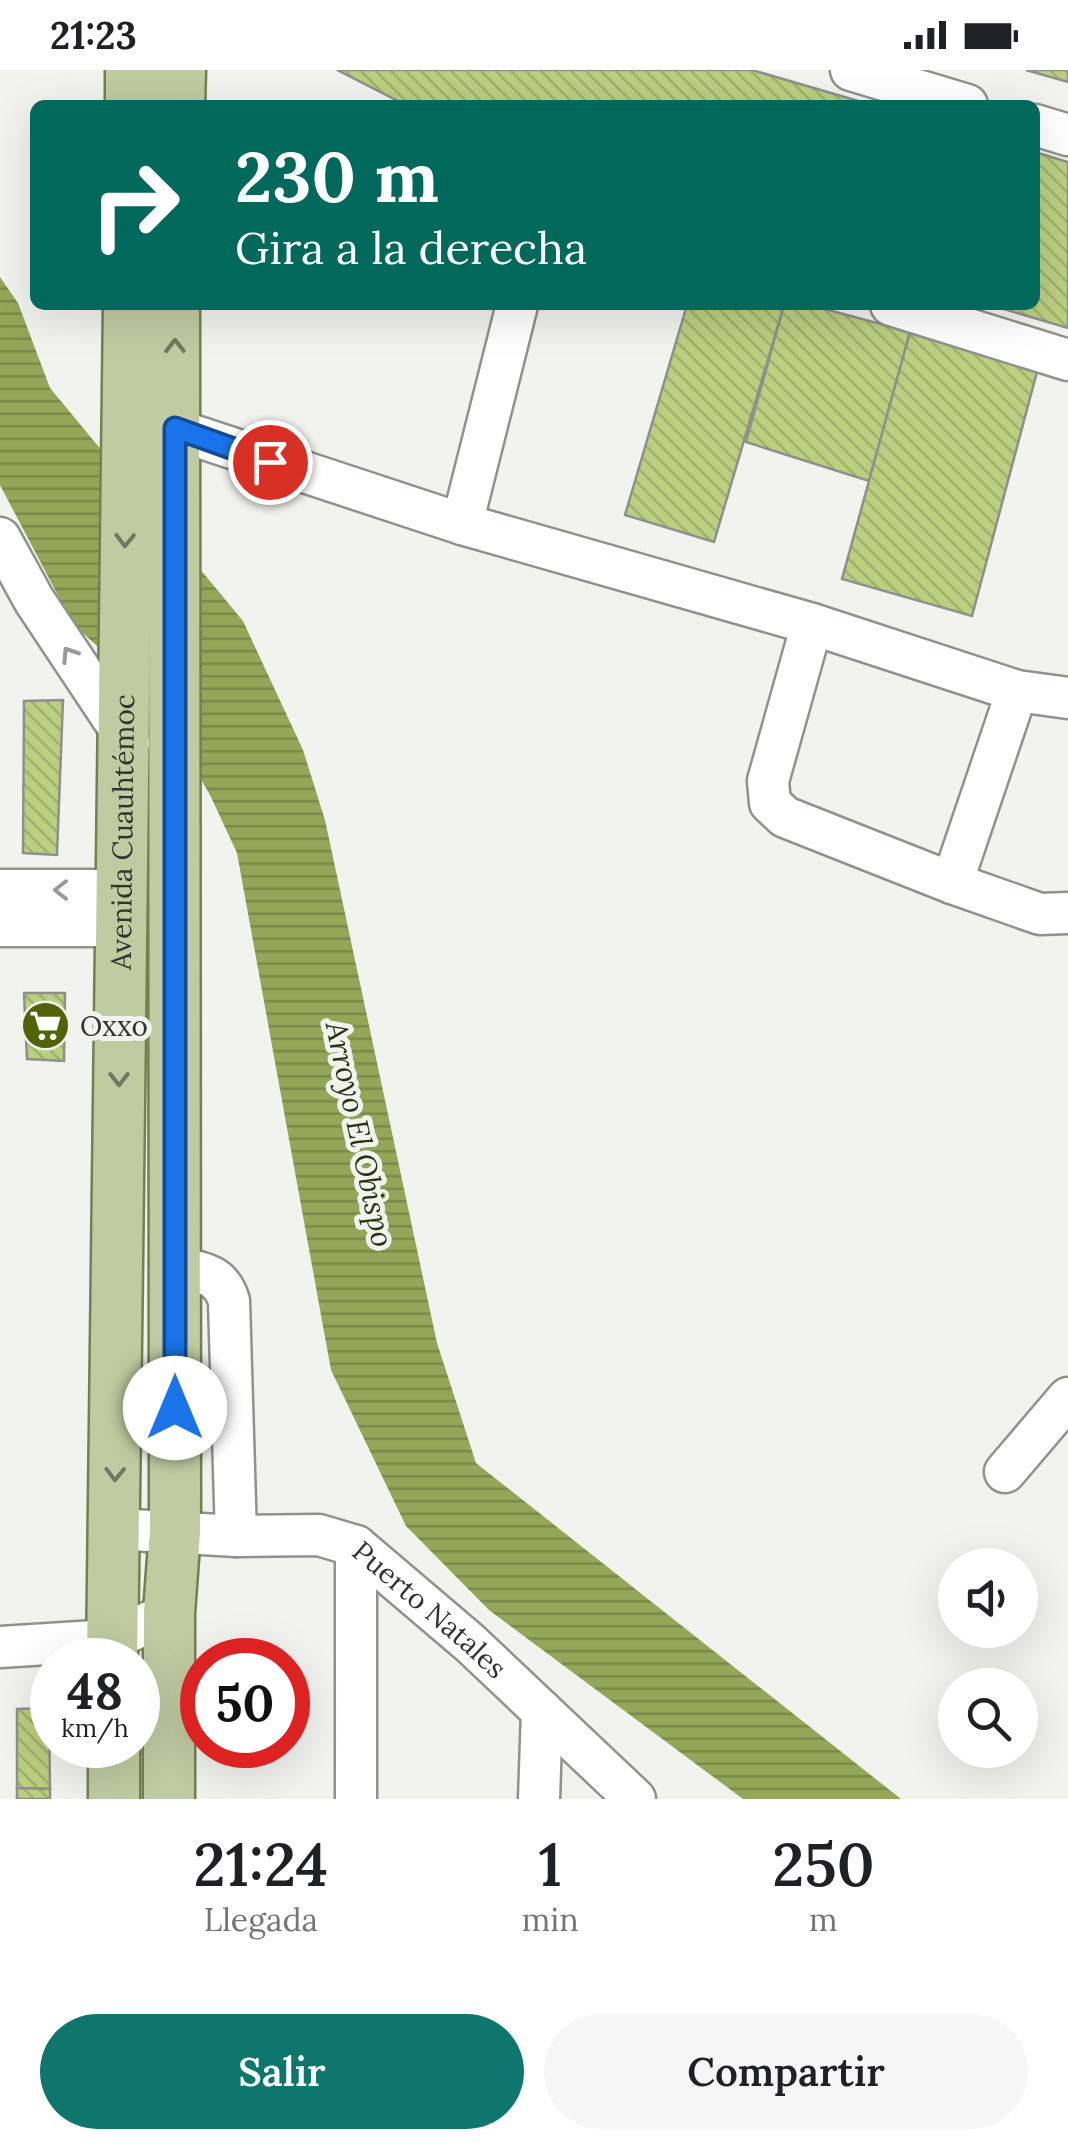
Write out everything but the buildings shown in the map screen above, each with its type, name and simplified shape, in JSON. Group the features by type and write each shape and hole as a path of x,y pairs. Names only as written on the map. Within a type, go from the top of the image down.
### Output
{"main road":[{"path":"131,70 131,100"},
{"path":"179,100 180,70"},
{"name":"Avenida Cuauhtémoc","path":"111,1638 130,310"},
{"name":"Avenida Cuauhtémoc","path":"169,1799 169,1613 175,1531 174,310"},
{"path":"114,1768 114,1799"}],"street":[{"path":"850,70 950,100"},
{"path":"1040,127 1068,135"},
{"path":"462,524 516,310"},
{"path":"907,310 1068,360"},
{"path":"127,428 812,624 1018,691 1068,698"},
{"path":"0,538 34,600 122,721 174,772"},
{"path":"812,624 768,782 770,803 785,817 952,883 1040,914 1068,913"},
{"path":"952,883 1018,691"},
{"path":"0,890 121,908"},
{"path":"0,926 121,908"},
{"path":"175,1268 207,1273 217,1279 226,1288 229,1301 236,1536"},
{"path":"1004,1472 1068,1398"},
{"name":"Puerto Natales","path":"114,1529 319,1536 356,1546 470,1644 635,1799"},
{"path":"356,1546 356,1799"},
{"path":"130,1638 169,1613"},
{"path":"0,1647 30,1648"},
{"path":"539,1799 542,1712"}],"water":[{"name":"Arroyo El Obispo","path":"0,277 18,303 50,388 243,621 303,750 325,820 437,1343 476,1463 901,1799 743,1799 489,1610 406,1526 331,1370 237,853 169,722 122,669 73,624 0,485"}],"place":[{"name":"Oxxo","path":"45,1026"}],"route":[{"path":"175,1408 175,428 270,462"}]}
